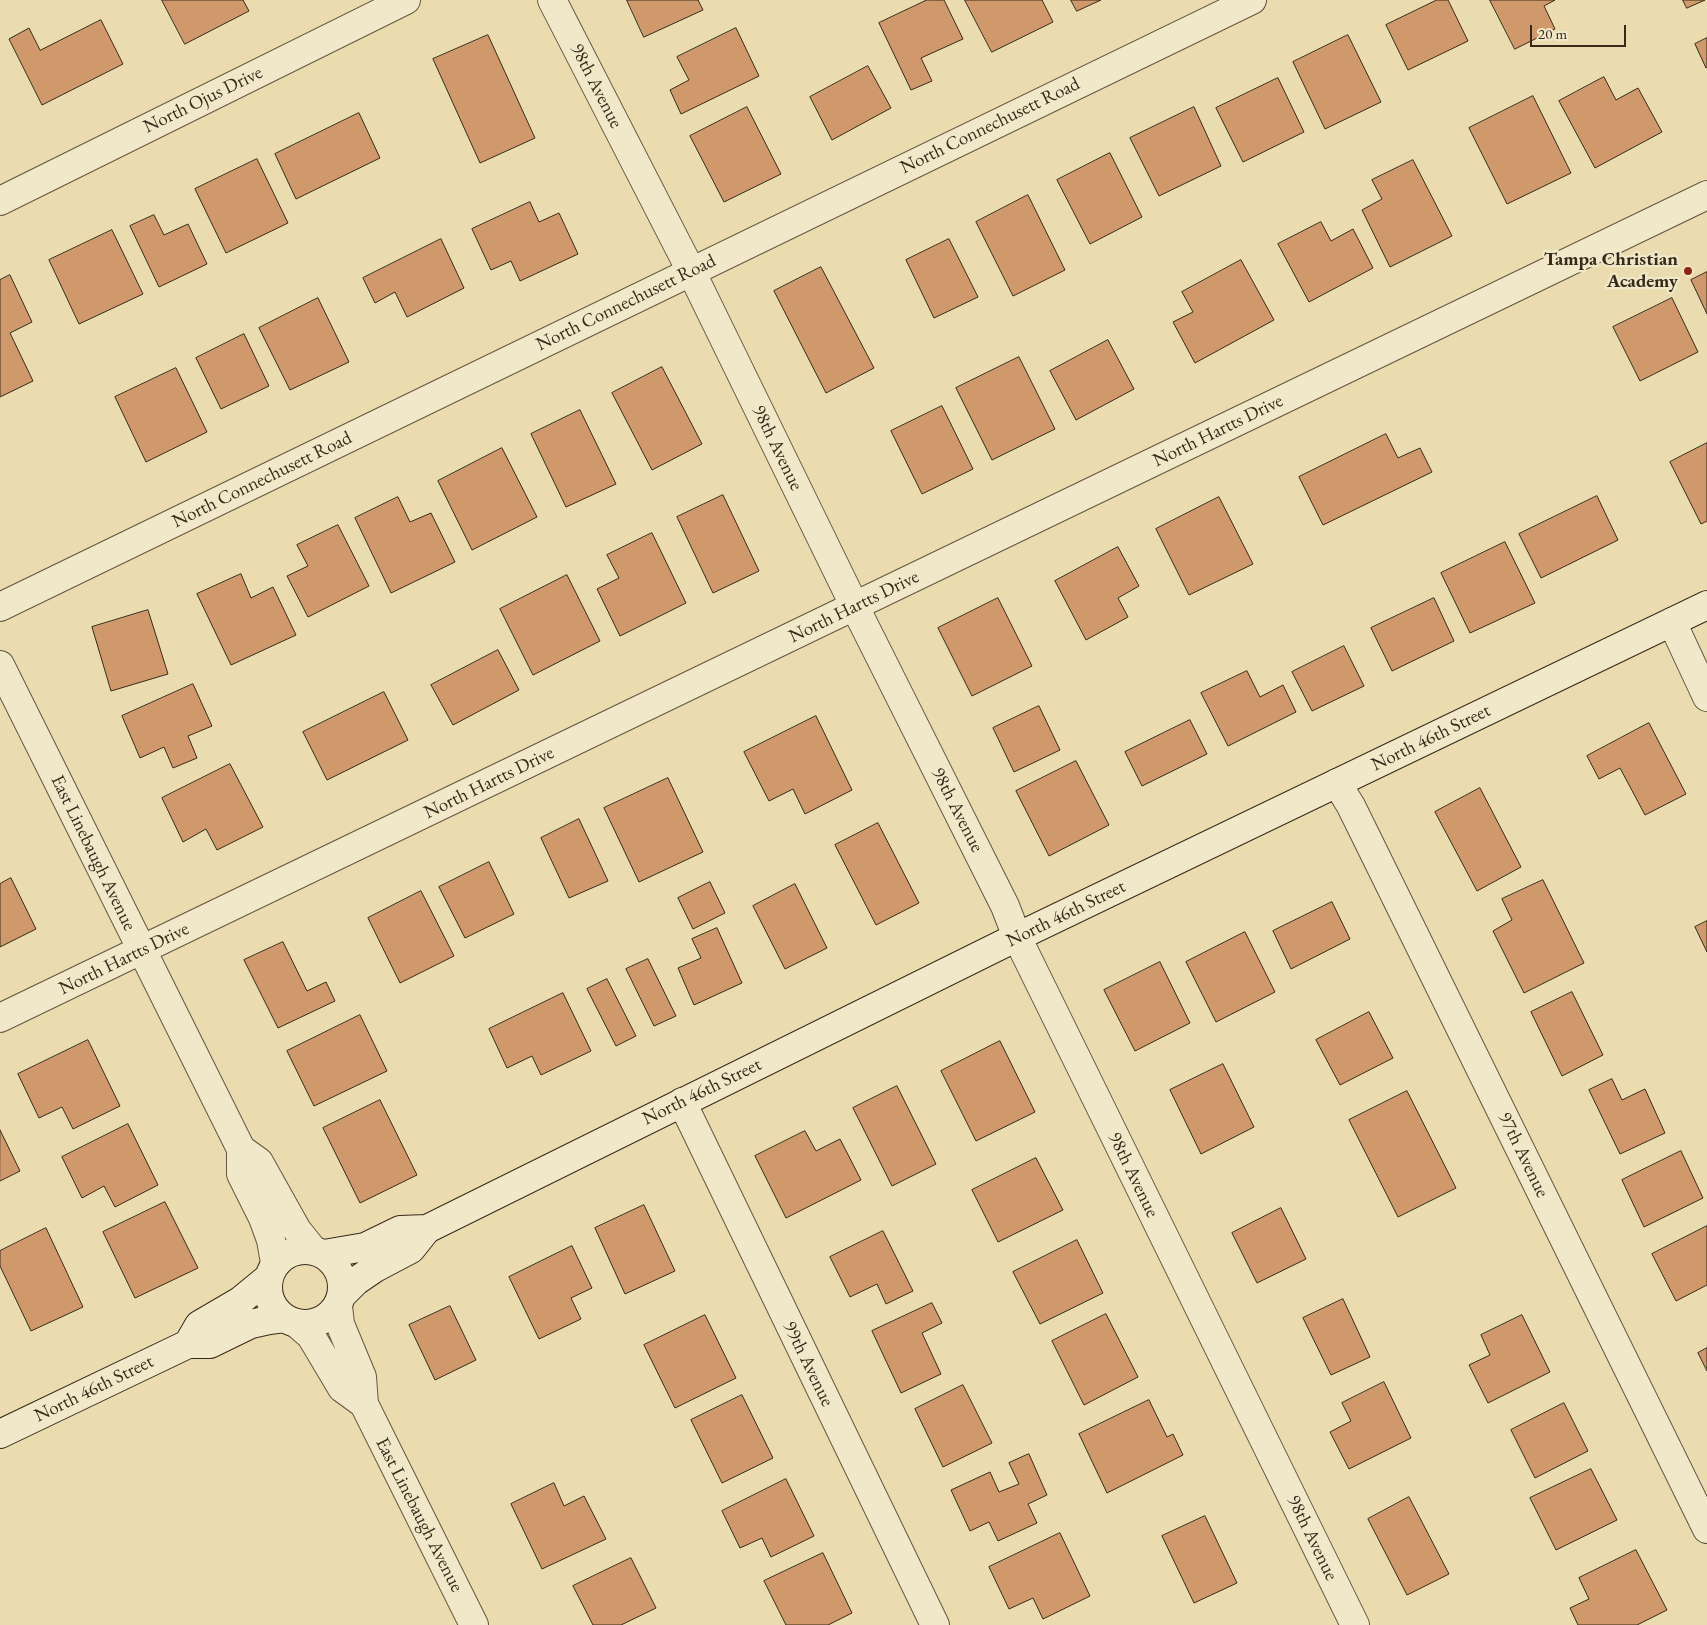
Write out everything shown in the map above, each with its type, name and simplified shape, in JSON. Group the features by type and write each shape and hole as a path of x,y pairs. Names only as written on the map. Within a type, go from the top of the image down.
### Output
{"street":[{"name":"North Ojus Drive","path":"0,201 406,0"},
{"name":"98th Avenue","path":"552,0 691,271 855,607 1005,906 1016,937 1355,1625"},
{"name":"North Connechusett Road","path":"0,607 1252,0"},
{"name":"North Hartts Drive","path":"0,1018 1707,195"},
{"name":"North 46th Street","path":"319,1252 365,1247 400,1230 427,1229 1016,937 1707,605"},
{"path":"1672,622 1707,697"},
{"name":"East Linebaugh Avenue","path":"0,665 241,1149 241,1174 263,1218 270,1240 272,1271"},
{"name":"97th Avenue","path":"1337,783 1351,806 1707,1529"},
{"name":"99th Avenue","path":"682,1102 934,1625"},
{"name":"East Linebaugh Avenue","path":"241,1149 259,1162 297,1230 319,1252"},
{"name":"North 46th Street","path":"340,1300 356,1281 411,1249 427,1229"},
{"path":"188,1344 199,1324 240,1301 272,1271 283,1256 293,1251 303,1249 319,1252 333,1262 340,1271 343,1283 340,1300 330,1315 320,1321 309,1324 291,1321 276,1311 271,1301 268,1290 272,1271"},
{"name":"East Linebaugh Avenue","path":"340,1300 340,1324 362,1377 364,1404 474,1625"},
{"name":"North 46th Street","path":"0,1434 188,1344 210,1344 251,1324 269,1320 291,1321"},
{"name":"East Linebaugh Avenue","path":"291,1321 311,1336 342,1388 364,1404"}],"building":[{"path":"162,0 243,0 249,11 185,44"},
{"path":"627,0 698,0 703,10 644,37"},
{"path":"927,0 944,0 963,39 921,58 932,81 911,90 879,23"},
{"path":"965,0 1042,0 1053,22 992,52"},
{"path":"1071,0 1101,0 1077,11"},
{"path":"1437,0 1448,0 1468,41 1408,70 1386,25"},
{"path":"1490,0 1555,0 1544,6 1555,29 1515,49"},
{"path":"1683,0 1705,0 1687,8"},
{"path":"101,20 123,64 42,105 9,39 29,28 40,50"},
{"path":"736,28 759,76 681,114 670,90 689,80 677,57"},
{"path":"488,35 535,138 480,163 433,59"},
{"path":"1348,35 1381,102 1325,129 1293,62"},
{"path":"1707,38 1707,67 1706,68 1695,44"},
{"path":"868,66 891,108 832,140 810,97"},
{"path":"1604,77 1616,100 1638,88 1662,132 1595,168 1559,101"},
{"path":"1278,78 1304,132 1243,162 1216,108"},
{"path":"1533,96 1571,173 1507,204 1469,128"},
{"path":"747,107 781,174 724,202 690,136"},
{"path":"1194,107 1221,166 1159,196 1130,138"},
{"path":"359,113 380,158 296,199 275,154"},
{"path":"1110,153 1142,217 1090,244 1057,180"},
{"path":"257,159 288,223 226,253 195,189"},
{"path":"1413,160 1452,236 1390,267 1362,210 1382,199 1372,180"},
{"path":"1028,195 1065,270 1013,296 976,222"},
{"path":"530,202 539,222 559,213 578,254 520,281 511,261 491,270 472,229"},
{"path":"154,215 164,235 188,224 207,264 159,287 130,226"},
{"path":"1321,222 1331,241 1353,229 1373,268 1309,302 1278,244"},
{"path":"112,230 143,294 79,324 49,260"},
{"path":"441,239 464,288 407,317 395,292 375,303 363,278"},
{"path":"949,239 978,297 934,318 906,260"},
{"path":"1241,260 1274,320 1195,363 1173,322 1193,312 1182,292"},
{"path":"821,267 874,368 826,393 774,291"},
{"path":"1707,272 1707,314 1691,280"},
{"path":"10,275 32,322 10,333 33,381 0,397 0,280"},
{"path":"318,298 349,362 290,390 259,328"},
{"path":"1672,298 1698,352 1640,381 1613,327"},
{"path":"244,334 269,386 221,409 196,358"},
{"path":"1108,340 1134,389 1076,420 1050,371"},
{"path":"1019,357 1055,429 992,460 956,388"},
{"path":"662,367 702,444 652,470 612,393"},
{"path":"176,368 207,432 146,462 115,397"},
{"path":"942,406 973,469 922,494 891,431"},
{"path":"580,410 616,484 566,507 531,434"},
{"path":"1386,434 1398,458 1420,448 1432,472 1323,525 1299,477"},
{"path":"1707,443 1707,521 1701,524 1670,462"},
{"path":"502,448 537,517 472,550 438,481"},
{"path":"723,495 759,571 713,593 677,517"},
{"path":"1597,496 1618,540 1541,578 1519,534"},
{"path":"398,497 410,522 431,513 455,562 391,593 355,518"},
{"path":"1219,497 1253,564 1189,595 1156,529"},
{"path":"338,525 369,586 308,617 287,576 308,566 297,545"},
{"path":"652,533 686,603 620,636 597,589 619,578 607,555"},
{"path":"1505,542 1535,603 1470,633 1441,573"},
{"path":"1118,547 1139,586 1118,598 1128,617 1086,640 1055,581"},
{"path":"241,574 251,598 273,587 296,635 231,665 197,594"},
{"path":"567,575 600,641 533,675 500,609"},
{"path":"998,598 1032,666 972,696 938,628"},
{"path":"1434,598 1454,641 1392,671 1371,628"},
{"path":"148,610 168,674 111,691 92,627"},
{"path":"1344,646 1364,686 1312,711 1292,672"},
{"path":"498,650 519,690 453,725 431,685"},
{"path":"1247,671 1260,697 1283,685 1296,712 1228,746 1201,693"},
{"path":"193,684 212,726 188,736 197,758 173,768 164,747 140,758 122,716"},
{"path":"384,692 408,740 327,780 303,732"},
{"path":"1039,706 1060,750 1014,772 993,728"},
{"path":"816,716 852,790 805,814 793,789 769,801 744,752"},
{"path":"1190,720 1207,754 1142,786 1125,752"},
{"path":"1649,723 1686,794 1645,815 1620,768 1599,779 1587,756"},
{"path":"1076,761 1109,825 1049,856 1016,791"},
{"path":"230,764 263,827 217,850 206,829 183,842 162,798"},
{"path":"668,778 703,852 639,882 604,808"},
{"path":"1480,788 1521,867 1477,891 1435,812"},
{"path":"579,819 608,881 569,898 541,838"},
{"path":"878,823 919,903 876,925 835,845"},
{"path":"489,862 514,914 465,938 439,887"},
{"path":"11,878 36,929 0,947 0,884"},
{"path":"1543,880 1584,963 1524,993 1493,931 1512,920 1502,899"},
{"path":"710,882 725,913 693,929 678,898"},
{"path":"795,884 827,948 785,969 753,906"},
{"path":"421,891 454,956 400,983 368,918"},
{"path":"1332,902 1350,939 1291,969 1273,931"},
{"path":"1707,921 1707,952 1695,927"},
{"path":"717,928 742,983 694,1005 678,968 701,958 692,939"},
{"path":"1245,932 1275,992 1216,1022 1186,962"},
{"path":"283,942 307,991 326,982 335,1001 278,1028 244,960"},
{"path":"648,959 676,1016 654,1026 626,969"},
{"path":"1160,962 1190,1023 1135,1051 1104,990"},
{"path":"607,979 636,1036 616,1046 587,989"},
{"path":"1572,992 1603,1055 1562,1076 1531,1012"},
{"path":"563,993 591,1051 541,1075 532,1056 507,1068 489,1029"},
{"path":"1369,1012 1393,1058 1340,1085 1316,1040"},
{"path":"360,1015 387,1071 314,1106 287,1051"},
{"path":"88,1040 120,1106 73,1129 62,1107 39,1118 18,1074"},
{"path":"1000,1041 1035,1112 976,1141 941,1071"},
{"path":"1223,1064 1254,1127 1201,1154 1170,1090"},
{"path":"1612,1079 1622,1100 1645,1089 1665,1133 1620,1154 1589,1090"},
{"path":"897,1086 936,1164 892,1186 853,1108"},
{"path":"1407,1091 1456,1188 1398,1217 1349,1120"},
{"path":"380,1100 417,1175 360,1203 323,1128"},
{"path":"128,1124 158,1185 115,1207 104,1186 82,1198 62,1157"},
{"path":"0,1130 20,1171 0,1181"},
{"path":"805,1131 816,1151 840,1139 861,1180 786,1218 755,1156"},
{"path":"1681,1151 1703,1198 1644,1227 1622,1180"},
{"path":"1036,1158 1063,1210 998,1242 972,1190"},
{"path":"165,1202 198,1268 135,1298 103,1232"},
{"path":"644,1205 675,1271 625,1294 595,1228"},
{"path":"1281,1208 1306,1259 1257,1283 1232,1233"},
{"path":"1707,1226 1707,1285 1676,1301 1652,1254"},
{"path":"46,1228 83,1307 31,1331 0,1266 0,1251"},
{"path":"883,1231 913,1291 886,1304 877,1284 850,1297 830,1257"},
{"path":"1077,1240 1103,1293 1040,1324 1013,1272"},
{"path":"572,1246 592,1288 571,1298 581,1319 539,1339 509,1277"},
{"path":"1343,1299 1370,1357 1331,1375 1303,1318"},
{"path":"932,1303 942,1323 922,1333 941,1374 901,1393 872,1331"},
{"path":"450,1306 476,1360 435,1380 409,1325"},
{"path":"1106,1314 1138,1377 1084,1405 1052,1341"},
{"path":"705,1315 736,1378 675,1408 644,1345"},
{"path":"1522,1315 1550,1372 1488,1403 1469,1365 1490,1355 1481,1335"},
{"path":"1707,1348 1707,1371 1698,1353"},
{"path":"1384,1382 1411,1438 1349,1469 1330,1432 1351,1421 1342,1403"},
{"path":"963,1385 992,1443 943,1467 915,1409"},
{"path":"742,1395 773,1458 722,1483 691,1420"},
{"path":"1149,1400 1167,1437 1173,1434 1183,1455 1107,1493 1079,1434"},
{"path":"1564,1403 1588,1451 1535,1478 1511,1430"},
{"path":"1029,1454 1047,1495 1028,1504 1037,1523 998,1541 989,1522 970,1531 951,1490 990,1472 999,1492 1019,1484 1009,1463"},
{"path":"1591,1469 1617,1520 1556,1550 1530,1498"},
{"path":"786,1479 814,1536 771,1557 762,1538 740,1548 722,1511"},
{"path":"554,1483 564,1506 584,1496 606,1539 542,1569 511,1504"},
{"path":"1409,1497 1449,1574 1407,1595 1368,1519"},
{"path":"1205,1516 1237,1583 1194,1603 1162,1536"},
{"path":"1060,1533 1090,1596 1043,1619 1033,1598 1009,1609 989,1567"},
{"path":"1636,1550 1667,1610 1637,1625 1578,1625 1570,1608 1589,1599 1579,1578"},
{"path":"823,1553 852,1613 828,1625 786,1625 764,1581"},
{"path":"631,1558 656,1608 621,1625 593,1625 573,1586"}],"place":[{"name":"Tampa Christian Academy","path":"1688,271"}]}
